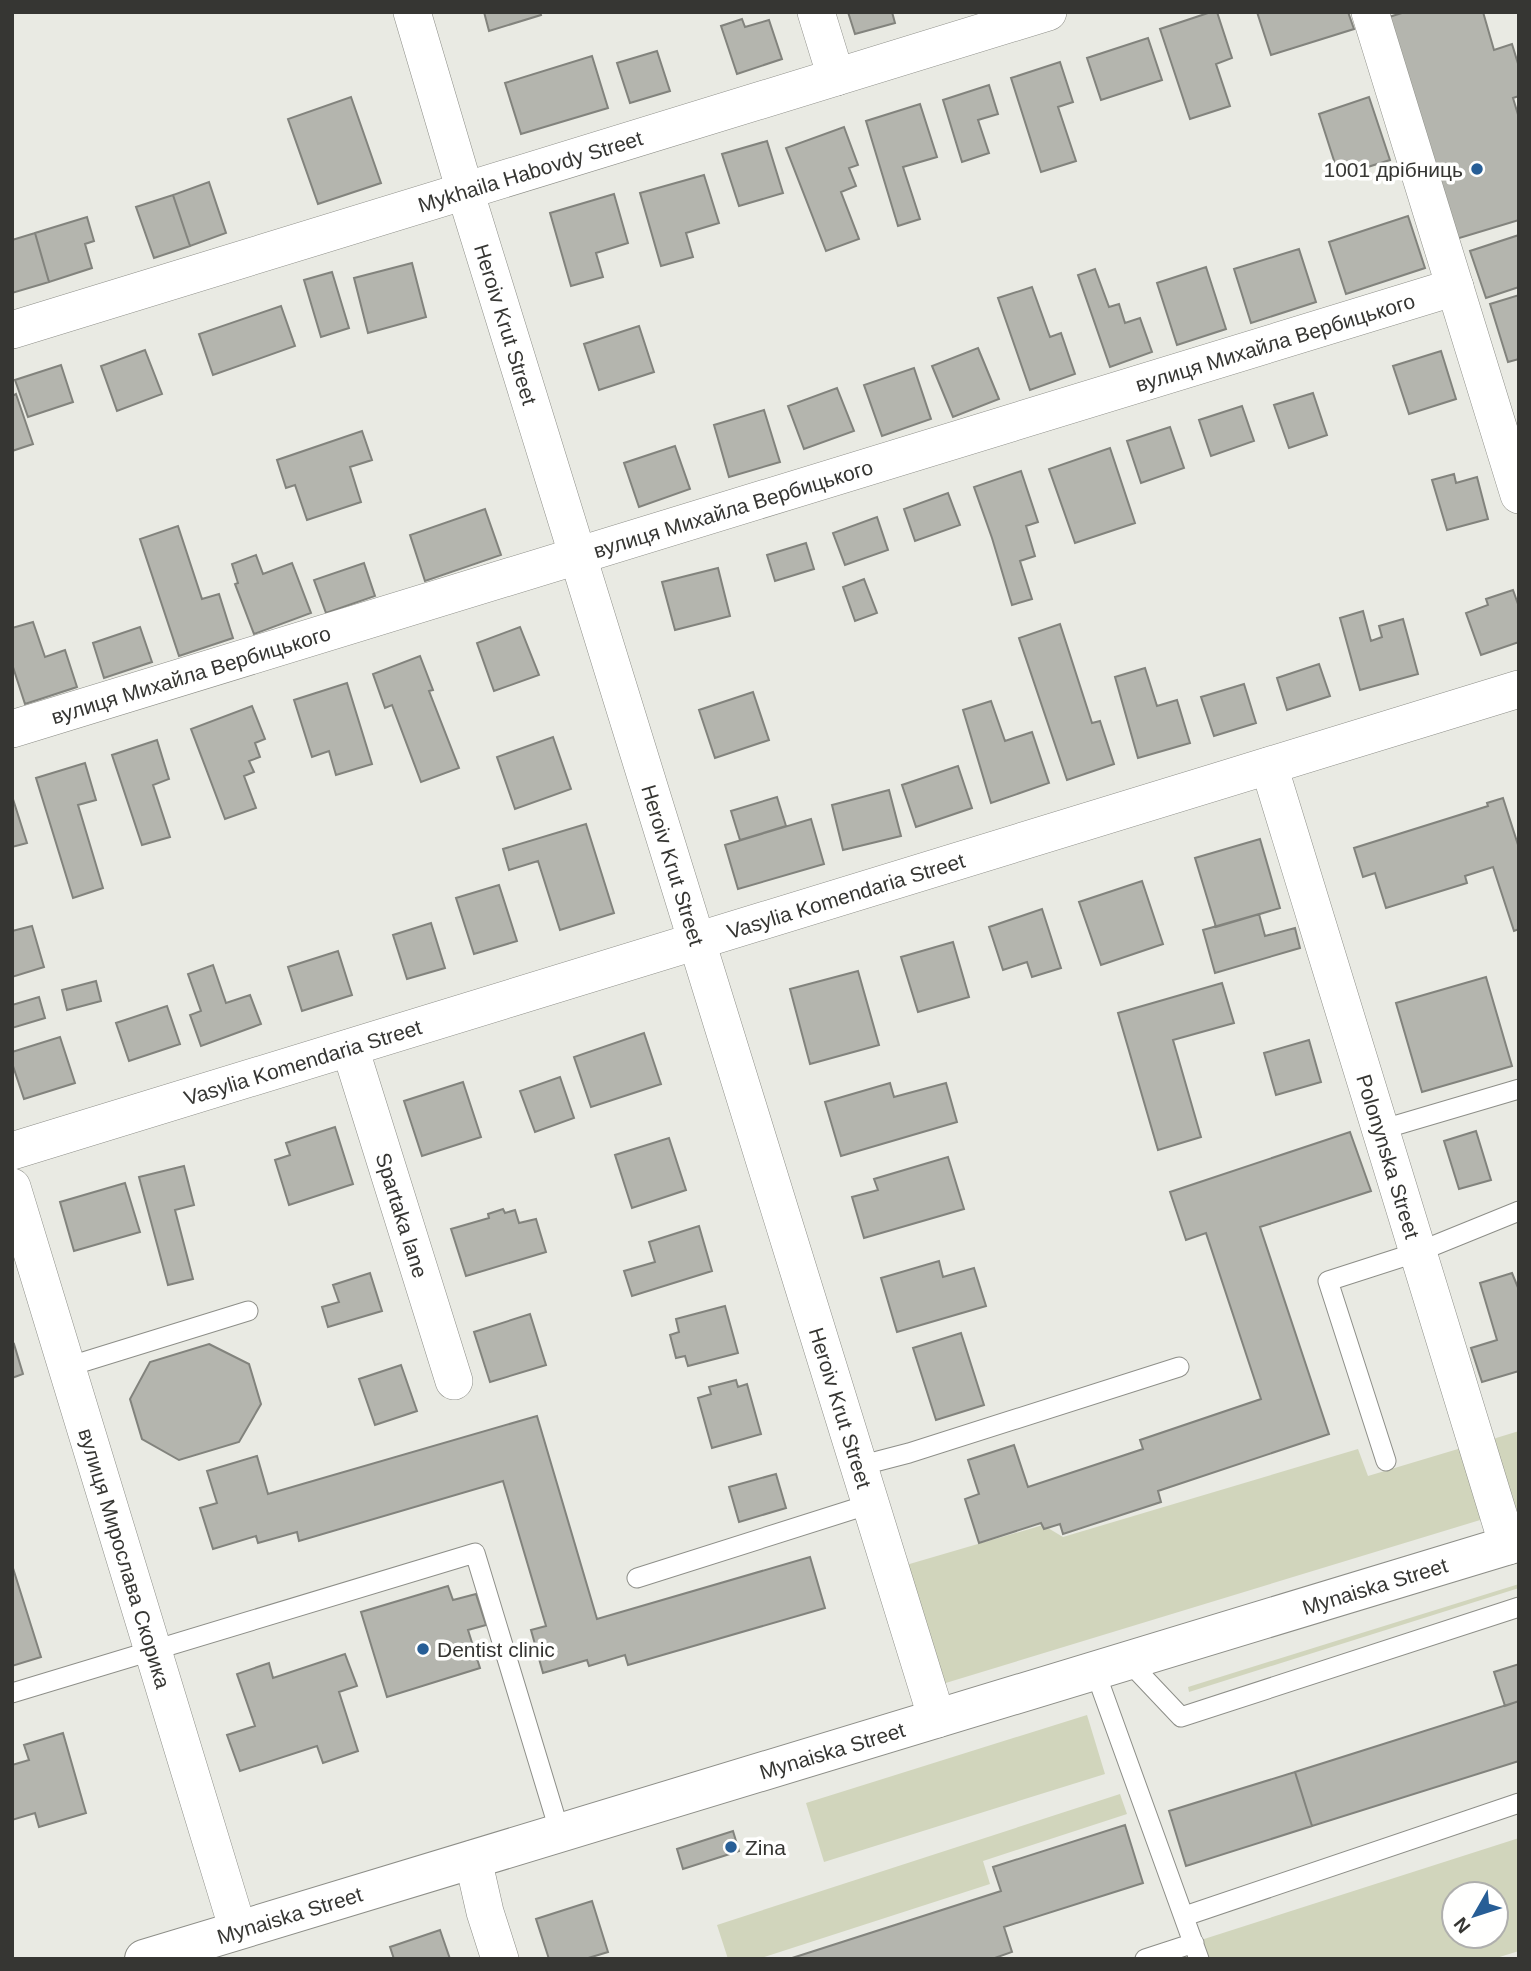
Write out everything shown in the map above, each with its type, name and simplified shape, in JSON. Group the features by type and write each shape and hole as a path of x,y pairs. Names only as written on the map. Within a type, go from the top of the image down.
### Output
{"main road":[{"name":"Mynaiska Street","path":"144,1959 1513,1544"}],"street":[{"name":"Heroiv Krut Street","path":"412,12 937,1719"},
{"path":"816,12 836,77"},
{"name":"Mykhaila Habovdy Street","path":"12,330 1048,12"},
{"path":"1370,12 1519,495"},
{"name":"вулиця Михайла Вербицького","path":"12,729 1455,287"},
{"name":"Vasylia Komendaria Street","path":"12,1151 1519,689"},
{"name":"Polonynska Street","path":"1269,766 1418,1252 1513,1544"},
{"name":"Spartaka lane","path":"350,1048 454,1381"},
{"name":"вулиця Мирослава Скорика","path":"12,1187 238,1930"},
{"path":"473,1859 499,1959"}],"lane":[{"path":"1380,1129 1519,1090"},
{"path":"1386,1461 1328,1281 1418,1252 1519,1212"},
{"path":"67,1367 248,1311"},
{"path":"859,1466 909,1453 1179,1367"},
{"path":"637,1578 870,1504"},
{"path":"12,1693 475,1553 560,1833"},
{"path":"1112,1666 1181,1717 1519,1607"},
{"path":"1112,1666 1196,1951 1145,1959"},
{"path":"1185,1916 1519,1803"}],"green space":[{"path":"1519,1431 1519,1508 1504,1513 1483,1442"},
{"path":"1468,1446 1490,1517 926,1689 889,1570 1043,1525 1063,1537 1358,1449 1368,1476"},
{"path":"1519,1584 1519,1588 1189,1692 1188,1687"},
{"path":"1087,1715 1105,1774 824,1862 806,1803"},
{"path":"1120,1794 1127,1814 983,1861 990,1884 758,1959 728,1959 717,1925"},
{"path":"1519,1838 1519,1951 1493,1959 1207,1959 1201,1940"}],"building":[{"path":"484,12 540,12 541,15 489,31"},
{"path":"848,12 892,12 895,23 855,34"},
{"path":"1217,12 1232,58 1216,64 1230,106 1190,119 1160,29"},
{"path":"1257,12 1348,12 1354,29 1271,55"},
{"name":"1001 дрібниць","path":"1405,12 1483,12 1494,50 1512,44 1519,67 1519,96 1513,98 1519,118 1519,220 1456,239 1389,17"},
{"path":"742,19 745,27 769,20 782,59 737,74 721,26"},
{"path":"1148,38 1162,80 1101,100 1087,58"},
{"path":"657,51 670,91 630,103 617,63"},
{"path":"592,56 608,108 521,134 505,83"},
{"path":"1060,62 1073,102 1058,107 1076,161 1041,172 1011,78"},
{"path":"989,85 998,114 978,120 989,153 962,162 943,100"},
{"path":"351,97 381,183 318,204 288,119"},
{"path":"1369,97 1390,160 1339,176 1319,114"},
{"path":"920,104 937,157 903,167 920,219 898,226 866,121"},
{"path":"844,127 858,165 849,168 856,186 841,192 859,239 826,251 786,148"},
{"path":"767,141 783,193 739,206 722,154"},
{"path":"704,175 719,223 686,233 693,257 661,266 640,193"},
{"path":"209,182 226,233 190,246 173,195"},
{"path":"614,194 628,243 596,253 603,277 571,286 550,213"},
{"path":"173,195 190,246 154,258 136,207"},
{"path":"1408,216 1425,268 1346,294 1329,242"},
{"path":"87,217 94,241 85,244 92,268 49,282 35,233"},
{"path":"35,233 49,282 12,293 12,240"},
{"path":"1519,235 1519,287 1486,298 1470,251"},
{"path":"1299,249 1316,302 1251,323 1234,269"},
{"path":"412,263 426,317 368,333 354,278"},
{"path":"1206,267 1226,329 1177,345 1157,283"},
{"path":"1095,269 1109,307 1119,304 1125,323 1140,318 1152,352 1110,367 1078,275"},
{"path":"332,272 349,328 321,337 304,280"},
{"path":"1032,287 1050,337 1061,333 1075,374 1030,390 998,298"},
{"path":"1519,295 1519,359 1508,362 1490,304"},
{"path":"281,306 295,346 213,375 199,334"},
{"path":"639,326 654,372 599,390 584,344"},
{"path":"978,348 999,399 953,417 932,366"},
{"path":"145,350 162,394 117,411 101,366"},
{"path":"1441,351 1456,399 1409,414 1393,366"},
{"path":"61,365 73,402 28,417 15,380"},
{"path":"914,368 931,419 882,436 864,385"},
{"path":"837,388 854,431 804,449 788,406"},
{"path":"1313,393 1327,435 1289,448 1274,405"},
{"path":"16,394 33,444 12,451 12,396"},
{"path":"1242,406 1254,441 1211,456 1199,420"},
{"path":"764,410 780,462 729,477 714,425"},
{"path":"1170,427 1184,468 1141,483 1127,441"},
{"path":"362,431 372,460 350,467 361,502 307,520 295,485 286,488 277,460"},
{"path":"675,446 690,489 639,507 624,463"},
{"path":"1110,448 1135,523 1075,543 1049,469"},
{"path":"1021,471 1038,522 1026,526 1035,556 1020,561 1032,599 1012,605 974,487"},
{"path":"1454,474 1456,483 1477,477 1488,519 1447,530 1432,480"},
{"path":"948,493 960,525 915,541 904,509"},
{"path":"485,509 501,555 425,581 410,535"},
{"path":"877,517 888,550 845,565 833,533"},
{"path":"178,526 202,599 219,594 233,638 179,656 140,539"},
{"path":"806,543 814,569 775,581 767,555"},
{"path":"256,555 263,574 292,563 311,613 254,634 235,584 238,583 232,564"},
{"path":"364,563 375,596 326,613 314,580"},
{"path":"718,568 730,616 675,630 662,582"},
{"path":"864,579 877,613 855,621 843,587"},
{"path":"1513,590 1519,607 1519,642 1481,655 1466,613 1488,605 1486,599"},
{"path":"1363,611 1371,641 1382,637 1379,626 1403,619 1418,674 1360,690 1340,618"},
{"path":"33,622 45,657 65,650 77,687 25,704 12,664 12,628"},
{"path":"1060,624 1092,723 1100,721 1114,764 1067,780 1019,638"},
{"path":"140,627 152,662 104,678 93,643"},
{"path":"520,627 539,675 494,691 477,643"},
{"path":"420,656 433,690 429,691 459,768 421,782 392,705 385,708 373,674"},
{"path":"1319,664 1330,696 1287,710 1277,678"},
{"path":"1145,668 1157,706 1177,700 1190,743 1138,758 1115,677"},
{"path":"347,683 372,764 336,775 329,751 312,757 294,700"},
{"path":"1244,684 1256,723 1214,736 1201,697"},
{"path":"753,692 769,740 715,758 699,710"},
{"path":"991,701 1005,741 1032,732 1049,783 991,803 963,710"},
{"path":"252,706 265,739 255,743 260,757 249,761 254,772 244,776 256,808 225,819 191,729"},
{"path":"553,737 571,789 515,809 497,757"},
{"path":"157,740 169,779 153,785 170,837 142,845 112,755"},
{"path":"85,763 96,800 78,805 103,888 73,898 36,778"},
{"path":"958,766 972,808 916,827 902,785"},
{"path":"889,790 901,836 843,850 832,805"},
{"path":"12,796 27,843 12,847"},
{"path":"777,797 786,826 740,840 731,811"},
{"path":"1503,798 1519,848 1519,929 1514,931 1493,867 1465,876 1467,883 1386,908 1375,873 1363,877 1354,848 1488,806 1487,803"},
{"path":"811,819 824,864 738,889 725,845"},
{"path":"586,824 614,913 560,930 538,861 509,870 503,849"},
{"path":"1260,839 1280,908 1216,927 1195,858"},
{"path":"1142,881 1163,944 1101,965 1079,902"},
{"path":"499,885 517,941 474,954 456,898"},
{"path":"1042,909 1061,968 1032,977 1027,962 1003,970 989,927"},
{"path":"1259,914 1265,936 1295,928 1300,948 1215,973 1203,930"},
{"path":"431,923 445,968 407,979 393,935"},
{"path":"32,926 44,967 12,977 12,931"},
{"path":"953,942 969,997 918,1012 901,957"},
{"path":"338,951 352,995 302,1011 288,967"},
{"path":"213,965 226,1003 250,995 261,1024 201,1046 190,1015 201,1011 188,974"},
{"path":"858,971 879,1045 810,1064 790,989"},
{"path":"1486,977 1512,1066 1422,1092 1396,1003"},
{"path":"96,981 101,1001 67,1010 62,990"},
{"path":"1222,983 1234,1023 1173,1040 1201,1137 1158,1150 1118,1013"},
{"path":"39,997 45,1018 12,1028 12,1005"},
{"path":"167,1006 180,1044 129,1061 116,1023"},
{"path":"644,1033 661,1084 591,1107 574,1057"},
{"path":"60,1037 75,1083 24,1099 12,1063 12,1052"},
{"path":"1309,1040 1321,1082 1276,1095 1264,1053"},
{"path":"560,1077 574,1118 535,1132 520,1091"},
{"path":"463,1082 481,1137 422,1156 404,1101"},
{"path":"890,1083 894,1097 946,1083 957,1122 841,1156 825,1102"},
{"path":"335,1127 353,1184 289,1205 275,1160 290,1155 286,1143"},
{"path":"1476,1131 1491,1180 1459,1189 1444,1141"},
{"path":"1350,1132 1371,1191 1260,1227 1329,1434 1158,1491 1161,1502 1063,1534 1060,1524 1044,1529 1041,1523 979,1543 965,1499 979,1494 968,1460 1014,1445 1028,1487 1143,1449 1140,1440 1261,1399 1206,1233 1186,1240 1170,1192"},
{"path":"669,1138 686,1190 632,1208 615,1155"},
{"path":"948,1157 964,1209 864,1238 852,1197 878,1190 874,1179"},
{"path":"184,1166 194,1205 175,1210 193,1279 168,1285 139,1177"},
{"path":"125,1183 140,1232 74,1251 60,1202"},
{"path":"503,1209 505,1213 515,1210 519,1223 536,1219 546,1252 466,1276 451,1229 489,1218 488,1214"},
{"path":"699,1226 712,1271 632,1296 624,1271 655,1262 649,1242"},
{"path":"939,1261 943,1277 974,1268 986,1306 897,1332 881,1278"},
{"path":"370,1273 382,1311 328,1327 322,1307 339,1302 333,1285"},
{"path":"1512,1273 1519,1290 1519,1371 1482,1382 1471,1348 1497,1340 1480,1283"},
{"path":"725,1306 738,1353 688,1366 685,1356 676,1358 670,1335 679,1332 676,1319"},
{"path":"530,1314 546,1365 490,1382 474,1332"},
{"path":"961,1333 984,1405 936,1420 913,1348"},
{"path":"14,1344 23,1374 12,1378 12,1345"},
{"path":"209,1344 249,1364 261,1404 239,1442 179,1460 142,1439 130,1399 150,1362"},
{"path":"401,1365 417,1411 375,1425 359,1379"},
{"path":"736,1380 738,1387 747,1384 761,1434 712,1448 698,1398 711,1394 709,1387"},
{"path":"537,1416 597,1619 810,1557 825,1608 628,1665 625,1655 589,1666 587,1660 543,1673 531,1630 546,1626 503,1481 299,1541 297,1532 258,1543 256,1536 213,1549 200,1508 217,1503 207,1471 257,1456 268,1494"},
{"path":"776,1474 786,1508 739,1522 729,1487"},
{"path":"12,1565 41,1657 12,1666"},
{"name":"Dentist clinic","path":"448,1586 453,1600 476,1594 486,1625 468,1630 480,1668 387,1697 361,1612"},
{"path":"345,1654 357,1686 339,1692 358,1751 323,1763 317,1746 240,1771 227,1735 255,1726 237,1674 269,1663 273,1678"},
{"path":"1519,1664 1519,1701 1505,1706 1494,1672"},
{"path":"1519,1701 1519,1761 1312,1826 1295,1772"},
{"path":"63,1733 86,1813 39,1827 35,1813 12,1820 12,1765 29,1760 24,1745"},
{"path":"1295,1772 1312,1826 1186,1866 1169,1811"},
{"path":"1125,1825 1143,1883 1004,1927 1012,1952 992,1959 789,1959 1001,1891 993,1867"},
{"path":"733,1831 739,1851 683,1869 677,1849"},
{"path":"592,1901 608,1952 585,1959 549,1959 536,1919"},
{"path":"440,1930 450,1959 394,1959 390,1947"}],"place":[{"name":"1001 дрібниць","path":"1477,169"},
{"name":"Dentist clinic","path":"423,1649"},
{"name":"Zina","path":"731,1847"}]}
